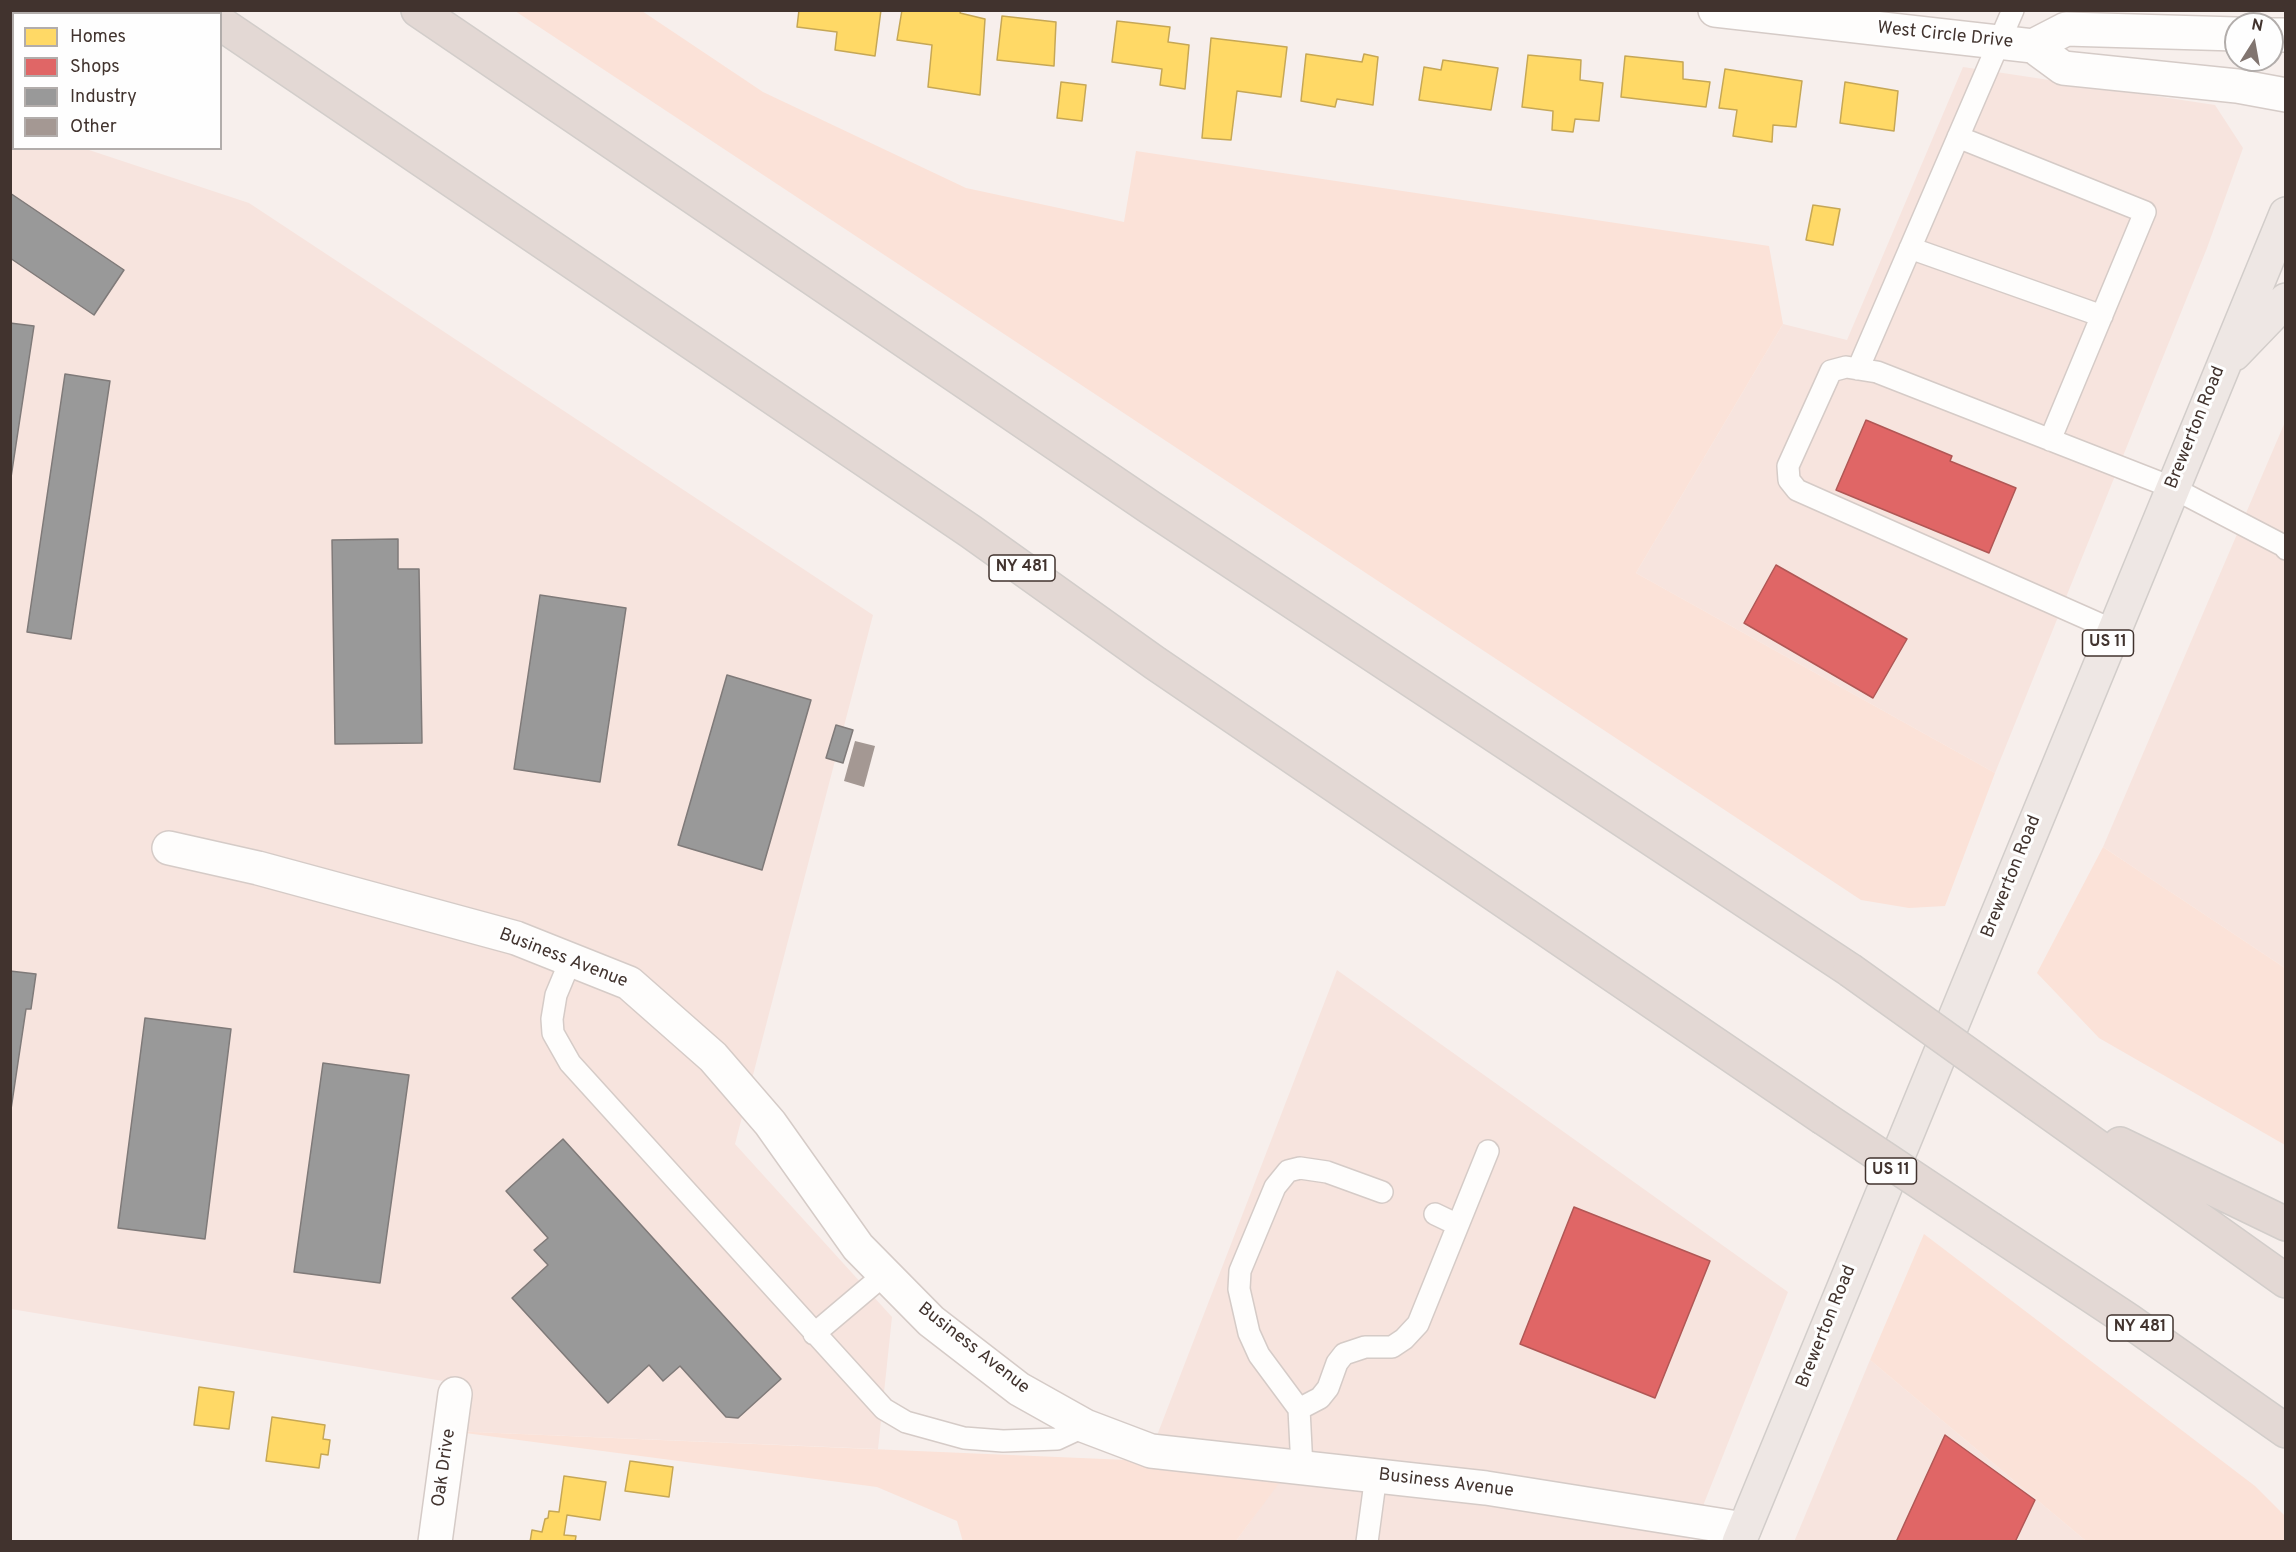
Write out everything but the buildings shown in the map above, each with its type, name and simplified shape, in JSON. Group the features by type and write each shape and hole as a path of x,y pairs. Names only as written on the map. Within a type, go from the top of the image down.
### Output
{"highway":[{"path":"418,10 1151,508 1850,970 2286,1281"},
{"name":"NY 481","path":"222,24 970,531 1155,663 1822,1117 2128,1320 2286,1431"},
{"path":"2036,1103 2286,1224"}],"main road":[{"name":"Brewerton Road","path":"1741,1535 2220,368 2286,214"},
{"path":"2220,368 2286,300"}],"street":[{"name":"West Circle Drive","path":"1715,10 2033,46 2063,68 2236,86 2286,94"},
{"name":"West Circle Drive","path":"2033,46 2066,29 2224,34"},
{"name":"Business Avenue","path":"169,848 258,868 516,938 629,983 713,1057 770,1124 858,1247 931,1321 1019,1389 1085,1426 1151,1451 1486,1488 1741,1535"},
{"name":"Oak Drive","path":"435,1542 455,1394"}],"lane":[{"path":"1858,369 2013,10"},
{"path":"1958,137 2145,212 2050,440"},
{"path":"1910,248 2102,316"},
{"path":"2113,630 1797,490 1789,480 1788,466 1832,372 1846,367 1877,372 2171,487 2286,549"},
{"path":"571,959 556,995 552,1019 553,1033 570,1063 884,1409 906,1422 964,1438 1003,1441 1057,1439 1085,1426"},
{"path":"1299,1409 1320,1398 1328,1388 1337,1363 1344,1354 1365,1347 1392,1347 1404,1340 1418,1324 1488,1151"},
{"path":"1302,1468 1299,1409 1259,1355 1249,1333 1239,1290 1240,1271 1275,1187 1288,1171 1300,1167 1327,1172 1382,1192"},
{"path":"1435,1214 1458,1225"},
{"path":"814,1334 885,1274"},
{"path":"1367,1542 1376,1475"}],"shaded area":[{"path":"515,11 642,11 763,92 966,188 1124,222 1136,151 1769,246 1783,324 1636,573 1995,773 1945,906 1909,908 1861,900"},
{"path":"1963,67 2215,105 2243,148 2207,248 1995,773 1636,573 1783,324 1847,340"},
{"path":"10,124 12,125 12,150 89,150 249,203 873,615 735,1144 892,1317 878,1449 450,1431 449,1382 11,1309"},
{"path":"2285,422 2285,968 2103,847"},
{"path":"2103,847 2285,968 2285,1145 2099,1038 2037,973"},
{"path":"1337,970 1788,1292 1689,1541 1236,1541 1288,1469 1151,1451"},
{"path":"1924,1234 2255,1486 2285,1516 2285,1541 2086,1541 1870,1360"},
{"path":"1870,1360 2086,1541 1794,1542"},
{"path":"450,1431 1291,1467 1236,1541 963,1542 957,1521 877,1487"}]}
